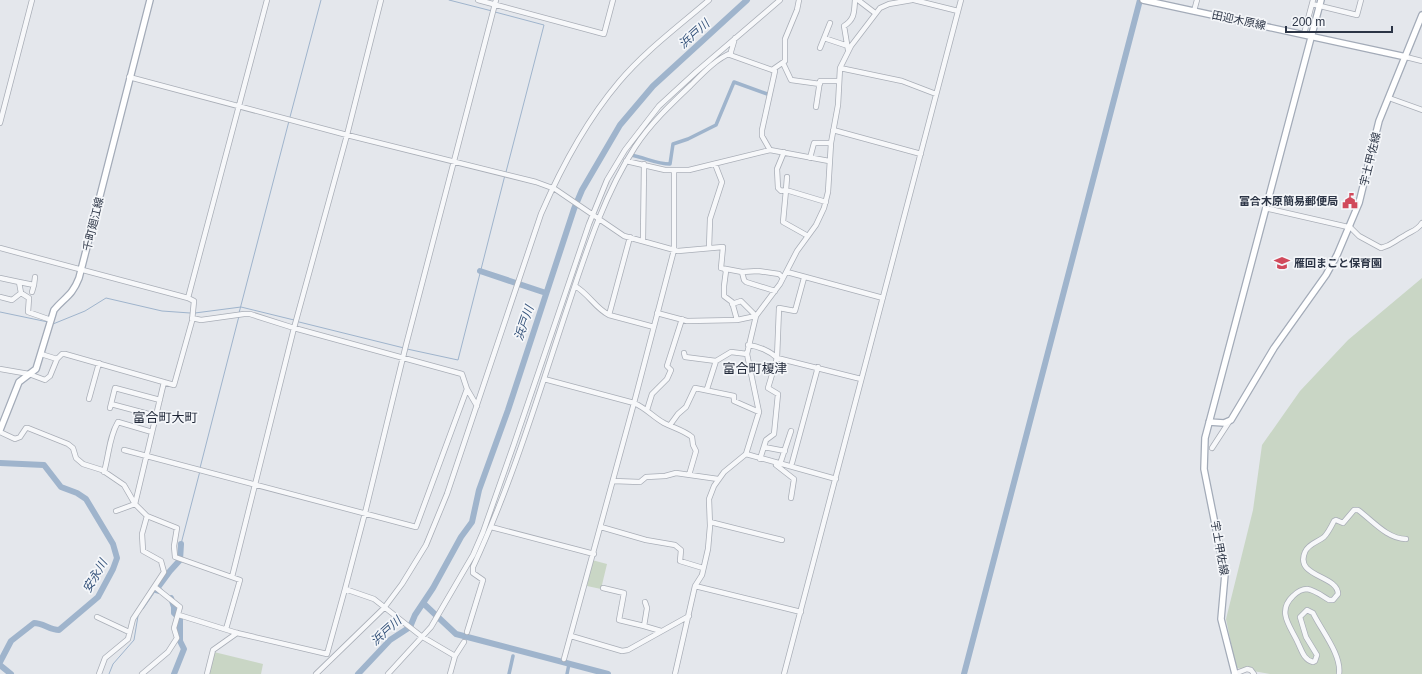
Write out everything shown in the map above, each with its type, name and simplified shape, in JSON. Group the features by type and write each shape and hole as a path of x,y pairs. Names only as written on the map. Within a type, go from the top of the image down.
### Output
{"main road":[{"name":"千町廻江線","path":"0,431 19,382 36,369 54,310 71,295 76,288 82,270 150,0"},
{"name":"田迎木原線","path":"1144,0 1406,57"},
{"name":"宇土甲佐線","path":"1234,674 1221,619 1226,574 1204,470 1205,438 1320,3"},
{"name":"宇土甲佐線","path":"1228,422 1274,348 1332,266 1359,203 1375,134 1406,57 1420,28 1422,15"},
{"path":"1209,422 1228,422"}],"street":[{"path":"0,123 32,0"},
{"path":"188,298 267,0"},
{"path":"232,577 295,326 347,135 381,0"},
{"path":"478,0 604,34 613,0"},
{"path":"316,674 384,608 410,572 429,539 447,494 541,214 552,188 579,139 619,82 641,59 710,0"},
{"path":"388,674 421,636 431,627 469,561 483,532 593,214 607,180 625,150 646,123 676,89 780,0"},
{"path":"772,70 785,61 785,39 797,10 799,0"},
{"path":"848,48 844,26 852,19 855,13 856,0 875,13"},
{"path":"675,674 695,586 702,575 709,543 709,499 718,479 731,465 746,454 758,412 747,354 756,316 775,291 798,251 816,225 826,202 831,143 838,105 840,68 848,48 880,8 897,1 913,0 958,11"},
{"path":"784,674 961,0"},
{"path":"1194,11 1197,0"},
{"path":"1304,34 1313,2 1357,15 1361,0"},
{"path":"179,616 236,633 327,654 365,513 403,356 495,4"},
{"path":"820,48 830,23"},
{"path":"467,632 483,580 473,573 474,567 491,527 544,379 575,286 600,219 626,161 655,121 669,106 715,63 731,53 735,38"},
{"path":"824,38 848,48"},
{"path":"731,53 730,55 775,71 762,130 762,136 770,150"},
{"path":"1406,57 1422,62"},
{"path":"783,63 791,80 820,84"},
{"path":"840,68 902,81 936,94"},
{"path":"130,77 347,135 512,176 552,188 593,214 614,231 630,237 674,250 685,251 724,247 721,268"},
{"path":"816,107 820,81 839,81"},
{"path":"1389,98 1422,110"},
{"path":"833,130 921,154"},
{"path":"810,158 814,143 831,143"},
{"path":"626,161 665,170 689,170 770,150 829,161"},
{"path":"784,152 777,169 778,188 781,191 786,190 826,202"},
{"path":"643,240 644,164"},
{"path":"708,248 710,219 722,182 715,164"},
{"path":"564,659 601,528 674,250 674,170"},
{"path":"787,177 783,222 808,236"},
{"path":"1265,208 1349,227 1359,236 1381,248 1392,245 1403,236 1418,229 1422,223"},
{"path":"609,315 630,237"},
{"path":"0,248 188,298 194,301 192,318 174,384 65,354 62,354 57,359 50,376 45,380 29,374 0,369"},
{"path":"721,268 742,272 758,271 780,274 783,278"},
{"path":"721,268 726,271 724,296 732,304 737,320"},
{"path":"742,272 746,282 775,291"},
{"path":"787,272 804,278 883,298"},
{"path":"32,292 35,277"},
{"path":"0,278 34,285"},
{"path":"760,459 766,440 774,434 778,394 768,388 777,358 779,308 795,310 804,278"},
{"path":"19,282 21,293 29,298 28,312 51,320"},
{"path":"575,286 591,297 600,309 609,315 654,327"},
{"path":"0,297 12,300 21,293"},
{"path":"732,304 741,301 756,316"},
{"path":"657,313 682,319 705,321 737,320 756,316"},
{"path":"192,318 201,320 244,314 295,326 462,374 467,389 477,406"},
{"path":"648,410 652,394 667,379 671,370 667,366 682,319"},
{"path":"748,346 759,348 773,354 777,358 861,379"},
{"path":"684,353 685,357 716,361 731,352 747,354"},
{"path":"40,354 57,359"},
{"path":"707,390 716,361"},
{"path":"89,400 99,363"},
{"path":"792,463 818,368"},
{"path":"544,379 634,403 648,410 662,422 684,430 692,437 693,446 696,451 689,475"},
{"path":"135,504 164,382"},
{"path":"156,416 110,406 115,388 160,400"},
{"path":"670,425 678,414 686,408 695,388 734,396 734,401 758,412"},
{"path":"124,450 145,457 416,527 467,389"},
{"path":"104,472 109,456 110,438 118,422 152,432"},
{"path":"1212,448 1228,422"},
{"path":"0,431 15,439 20,437 26,428 28,428 68,444 73,448 76,458 80,462 104,472 124,485 135,504 147,516 177,528 174,546 175,558 240,580 226,629"},
{"path":"780,464 791,431"},
{"path":"764,447 784,451"},
{"path":"746,454 836,479"},
{"path":"774,462 794,479 791,498"},
{"path":"613,481 640,482 646,477 665,476 676,473 718,479"},
{"path":"116,511 135,504"},
{"path":"1339,674 1339,667 1332,646 1313,613 1307,610 1300,617 1306,637 1317,655 1315,661 1313,662 1305,657 1286,622 1285,609 1290,599 1298,591 1304,589 1312,590 1329,600 1333,600 1338,594 1337,590 1331,583 1307,569 1304,562 1304,553 1308,547 1325,536 1334,521 1336,520 1343,523 1354,510 1358,510 1388,534 1395,537 1406,538"},
{"path":"99,674 105,658 128,639 133,620 144,600 155,587 164,572 164,566 161,561 144,551 142,534 147,516"},
{"path":"710,522 782,540"},
{"path":"491,527 594,554"},
{"path":"601,528 646,540 675,545 681,550 680,560 703,568"},
{"path":"695,586 801,612"},
{"path":"142,674 172,647 177,638 174,628 179,616 180,607 155,587"},
{"path":"603,588 624,594 619,620 661,631"},
{"path":"345,589 370,597 421,636 455,656"},
{"path":"644,602 647,608 644,626"},
{"path":"571,636 622,651 628,650 689,616"},
{"path":"96,617 129,632"},
{"path":"207,674 213,650 236,633"},
{"path":"450,674 455,656 464,642"},
{"path":"1234,674 1247,669 1251,670 1254,674"}],"green space":[{"path":"1422,278 1422,674 1270,674 1236,668 1226,619 1253,510 1262,445 1300,391 1348,340"},
{"path":"592,560 607,564 601,589 587,586"},
{"path":"214,652 263,664 261,674 209,674"}],"waterway":[{"path":"290,117 321,0"},
{"path":"449,0 492,11"},
{"name":"浜戸川","path":"358,674 390,640 410,627 415,615 433,588 461,537 472,522 479,490 508,410 574,209 582,190 620,125 653,86 747,0"},
{"path":"964,674 1140,0"},
{"path":"495,12 544,25 506,172"},
{"path":"630,155 660,163 670,164 673,144 688,139 716,125 734,82 770,95"},
{"path":"239,313 289,121"},
{"path":"407,349 458,360 505,175"},
{"path":"480,271 546,293"},
{"path":"53,324 85,311 106,298 162,311 190,313"},
{"path":"195,313 241,307 294,320"},
{"path":"0,312 48,322"},
{"path":"200,468 239,316"},
{"path":"299,322 404,348"},
{"name":"安永川","path":"0,463 44,465 61,487 77,493 86,499 113,544 117,558 113,569 98,597 59,630 34,623 11,641 0,662"},
{"path":"181,544 200,471"},
{"path":"160,591 156,590 180,560 181,544"},
{"path":"143,609 156,590"},
{"path":"171,598 174,613 180,619 180,641 184,649 174,674"},
{"path":"423,603 456,634 608,674"},
{"path":"109,674 113,664 134,640 138,616"},
{"path":"509,674 513,656"},
{"path":"567,674 569,664"},
{"name":"安永川","path":"0,665 11,674"}],"place":[{"name":"富合木原簡易郵便局","path":"1350,201"},
{"name":"雁回まこと保育園","path":"1282,263"}],"district":[{"name":"富合町榎津","path":"755,368"},
{"name":"富合町大町","path":"165,417"}]}
